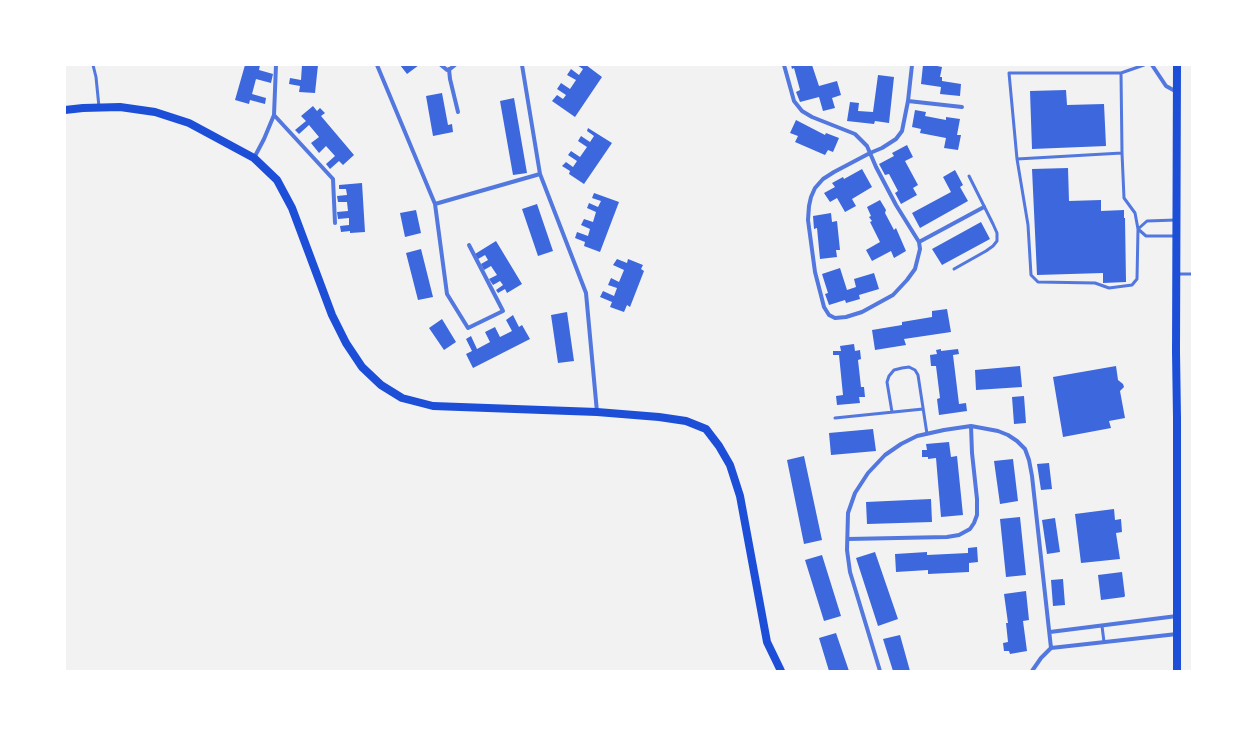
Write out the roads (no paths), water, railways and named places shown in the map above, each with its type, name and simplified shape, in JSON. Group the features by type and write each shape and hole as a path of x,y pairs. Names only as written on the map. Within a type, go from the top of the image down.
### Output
{"main road":[{"path":"1177,65 1177,671"},
{"path":"65,110 120,106 155,112 189,123 254,158 276,180 292,208 332,315 346,343 362,367 381,385 402,398 433,406 597,412 658,417 686,421 706,429 719,446 730,465 740,496 767,642 781,671"}],"street":[{"path":"254,158 274,115 276,65"},
{"path":"377,65 435,204 447,294 468,328 503,311 469,245"},
{"path":"441,65 444,68 449,69 455,65"},
{"path":"522,65 540,174 586,293 597,412"},
{"path":"784,65 792,93 798,106 812,117 856,134 864,142 870,153 876,167 896,205 919,242 920,249 915,269 893,296 862,312 846,317 835,318 829,315 824,307 815,272 808,220 809,206 815,188 823,179 870,153 882,148 896,139 902,131 908,101 912,65"},
{"path":"1152,65 1166,86 1177,93"},
{"path":"449,69 458,112"},
{"path":"908,101 962,107"},
{"path":"274,115 333,178 335,223"},
{"path":"435,204 540,174"},
{"path":"919,242 984,207"},
{"path":"848,539 947,537 959,535 970,529 977,515 971,426"},
{"path":"880,671 850,572 848,513 855,493 868,473 885,455 901,444 917,436 971,426 998,431 1008,435 1025,449 1029,460 1051,648"},
{"path":"1050,632 1178,616"},
{"path":"1032,671 1041,658 1051,648 1178,634"}],"lane":[{"path":"93,65 99,107"},
{"path":"1121,73 1124,198 1135,213 1138,229 1137,279 1132,286 1110,288 1095,283 1038,282 1031,275 1028,225 1017,159 1009,73 1121,73 1144,65"},
{"path":"1017,159 1122,153"},
{"path":"954,269 986,251 997,241 993,224 969,176"},
{"path":"1138,229 1147,221 1176,220"},
{"path":"1138,229 1146,236 1177,236"},
{"path":"1176,274 1192,274"},
{"path":"892,412 887,382 889,376 894,370 909,367 915,370 918,375 927,434"},
{"path":"835,418 923,409"},
{"path":"1102,626 1104,642"}]}
